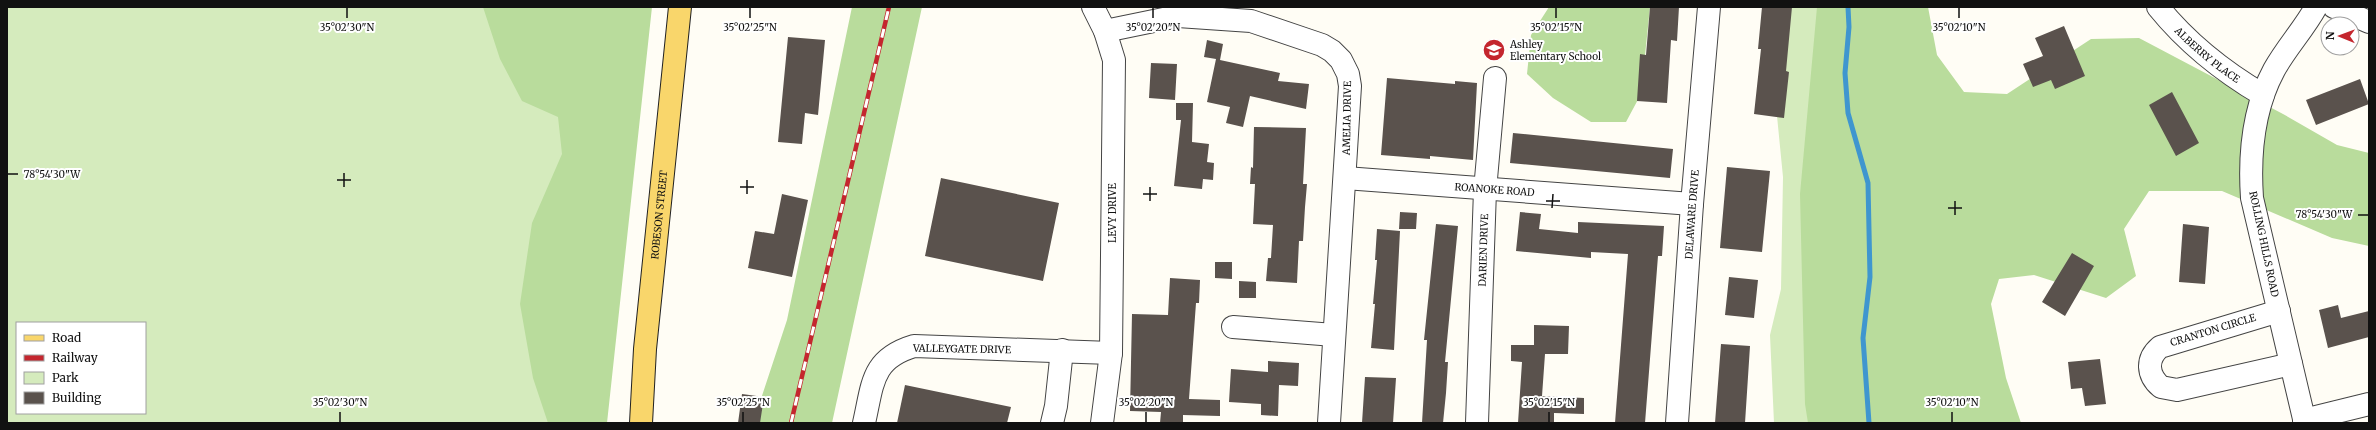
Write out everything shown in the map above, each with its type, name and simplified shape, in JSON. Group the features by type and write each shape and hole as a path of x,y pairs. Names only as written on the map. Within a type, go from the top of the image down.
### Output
{"main road":[{"name":"ROBESON STREET","path":"641,423 645,349 680,7"}],"street":[{"name":"LEVY DRIVE","path":"1093,7 1105,31 1114,60 1111,352 1102,423"},
{"name":"DELAWARE DRIVE","path":"1677,423 1692,204 1709,7"},
{"name":"ALBERRY PLACE","path":"2158,7 2203,55 2232,76 2263,95"},
{"name":"ROLLING HILLS ROAD","path":"2304,422 2252,190 2250,166 2253,134 2263,95 2274,70 2307,25 2316,7"},
{"path":"2334,7 2369,22"},
{"name":"AMELIA DRIVE","path":"1105,31 1178,16 1251,21 1322,45 1341,60 1348,74 1350,86 1329,423"},
{"name":"DARIEN DRIVE","path":"1477,423 1485,190 1495,78"},
{"name":"ROANOKE ROAD","path":"1345,178 1485,190 1692,204"},
{"name":"CRANTON CIRCLE","path":"2279,311 2160,347 2151,359 2151,375 2161,387 2177,390 2291,364"},
{"path":"1233,327 1334,335"},
{"name":"VALLEYGATE DRIVE","path":"864,423 875,376 884,360 898,351 914,346 1111,352"},
{"path":"1052,423 1056,406 1062,350"},
{"path":"2304,422 2369,404"}],"green space":[{"path":"7,7 622,7 577,423 7,423"},
{"path":"483,7 652,7 607,423 548,423 533,378 520,304 532,223 562,154 558,117 522,101 500,59"},
{"path":"852,7 922,7 832,423 753,423 787,320"},
{"path":"1549,7 1650,7 1641,94 1626,122 1591,122 1553,98 1527,74 1531,35"},
{"path":"1781,7 1848,7 1997,423 1774,423 1770,335 1781,289 1783,177 1777,116"},
{"path":"1817,7 1928,7 1937,55 1964,92 2007,94 2091,39 2139,38 2283,114 2337,145 2369,153 2369,246 2332,238 2222,191 2149,191 2124,229 2136,276 2106,298 2034,275 1999,279 1991,304 2006,378 2021,423 1808,423 1805,404 1800,194"}],"building":[{"path":"1650,7 1679,7 1677,41 1671,40 1667,103 1637,101 1640,54 1646,55"},
{"path":"1762,7 1792,7 1786,71 1789,72 1784,118 1754,114 1761,49 1758,49"},
{"path":"2064,26 2085,76 2055,89 2051,80 2033,87 2023,64 2043,56 2035,38"},
{"path":"788,37 825,40 818,115 805,113 802,144 778,142"},
{"path":"1207,40 1223,44 1220,60 1280,73 1278,81 1309,84 1306,109 1250,96 1243,127 1226,123 1230,107 1207,102 1216,59 1204,57"},
{"path":"1151,63 1177,64 1175,100 1149,98"},
{"path":"1387,78 1455,84 1455,81 1477,83 1473,160 1430,156 1430,159 1381,155"},
{"path":"2360,79 2369,104 2316,125 2306,100"},
{"path":"2172,92 2199,143 2176,156 2149,105"},
{"path":"1176,103 1193,103 1192,142 1209,144 1207,162 1214,163 1213,180 1203,179 1202,189 1174,186 1181,120 1176,120"},
{"path":"1254,127 1306,128 1303,184 1307,184 1303,241 1299,241 1297,283 1266,281 1268,258 1271,258 1273,225 1253,224 1255,184 1250,184 1251,167 1253,168"},
{"path":"1513,133 1673,149 1670,178 1510,163"},
{"path":"1727,167 1770,171 1762,252 1720,248"},
{"path":"941,178 1059,203 1043,281 925,256"},
{"path":"782,194 808,200 792,277 748,268 755,231 774,234"},
{"path":"1400,212 1417,213 1416,229 1399,229"},
{"path":"1520,212 1541,214 1539,229 1578,233 1578,222 1664,226 1662,256 1658,256 1645,423 1615,423 1628,254 1591,252 1591,258 1516,251"},
{"path":"1436,224 1458,226 1445,362 1448,362 1443,423 1422,423 1427,340 1424,340"},
{"path":"2183,224 2209,227 2205,284 2179,282"},
{"path":"1377,229 1400,231 1394,350 1371,348 1375,304 1373,304 1377,260 1375,260"},
{"path":"2072,253 2094,266 2065,316 2042,302"},
{"path":"1215,262 1232,262 1232,279 1215,278"},
{"path":"1729,277 1758,280 1754,318 1725,315"},
{"path":"1170,278 1200,280 1199,303 1196,303 1189,399 1220,400 1220,416 1183,415 1183,423 1160,423 1161,412 1130,411 1132,314 1168,315"},
{"path":"1239,281 1256,282 1256,298 1239,298"},
{"path":"2338,305 2341,318 2369,311 2369,337 2328,348 2319,310"},
{"path":"1534,325 1569,326 1568,354 1545,354 1542,396 1584,398 1584,414 1554,413 1554,423 1518,423 1522,362 1511,361 1511,345 1534,345"},
{"path":"1721,344 1750,346 1745,423 1715,423"},
{"path":"2100,359 2106,404 2085,406 2082,388 2071,389 2068,362"},
{"path":"1268,361 1299,363 1298,386 1279,385 1278,416 1261,415 1261,404 1229,402 1231,369 1268,372"},
{"path":"1365,377 1396,378 1393,423 1362,423"},
{"path":"905,385 1011,407 1007,423 897,423"},
{"path":"742,394 764,397 760,423 738,423"}],"waterway":[{"path":"1848,7 1849,27 1845,73 1848,113 1868,183 1870,277 1863,338 1869,423"}],"railway":[{"path":"791,423 889,7"}],"place":[{"name":"Ashley Elementary School","path":"1494,50"}]}
